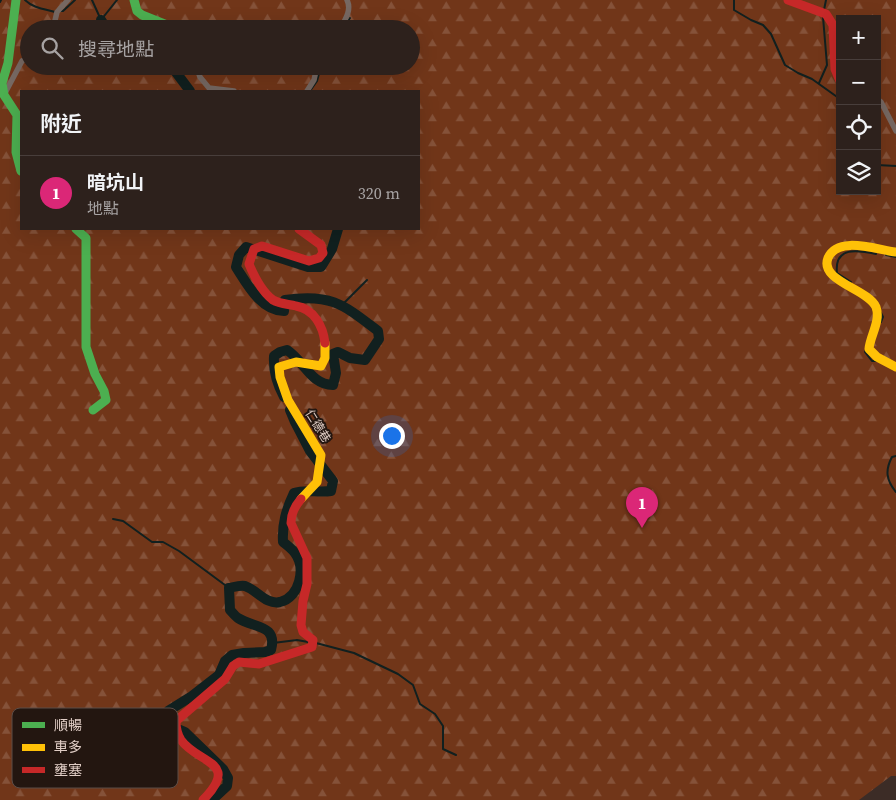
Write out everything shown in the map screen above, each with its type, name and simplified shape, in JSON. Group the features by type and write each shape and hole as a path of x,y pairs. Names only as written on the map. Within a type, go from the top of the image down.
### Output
{"street":[{"path":"16,0 8,63 2,82 4,95 17,115 16,152 20,166"},
{"path":"56,20 59,9 68,0"},
{"path":"134,0 138,12 151,20"},
{"path":"345,20 350,5 347,0"},
{"path":"788,0 823,13 833,26 836,72"},
{"path":"4,95 20,65"},
{"path":"199,75 209,88 226,90"},
{"path":"308,90 315,75"},
{"path":"881,102 896,132"},
{"path":"77,230 86,238 86,347 106,400 92,410"},
{"name":"仁德巷","path":"178,723 225,679 232,666 238,662 259,664 312,647 313,640 303,632 301,625 307,584 307,558 291,523 291,517 297,504 317,482 321,454 303,427 285,394 279,372 280,367 298,362 321,366 325,360 325,336 315,316 299,306 280,304 271,298 249,264 254,250 262,246 309,261 319,258 323,253 321,245 300,230"},
{"path":"896,252 840,245 833,249 827,261 827,267 831,274 844,284 864,294 873,303 876,310 876,323 869,347 882,359 896,367"},
{"name":"仁德巷","path":"178,731 181,741 214,766 218,773 213,790 203,800"}],"green space":[{"path":"0,0 896,0 896,776 891,776 859,800 0,800"}],"waterway":[{"path":"25,0 35,7 55,12"},
{"path":"59,11 63,11 75,0"},
{"path":"92,0 101,20"},
{"path":"101,20 117,0"},
{"path":"734,0 734,10 763,25 771,34 785,65 812,79 836,96"},
{"path":"824,10 826,0"},
{"path":"819,83 827,65 823,17"},
{"path":"178,75 189,90"},
{"path":"311,90 319,75"},
{"path":"881,165 896,166"},
{"path":"284,397 276,378 274,356 287,350 313,377 325,384 333,385 336,373 333,354 338,352 350,358 365,360 379,339 378,331 346,308 326,300 314,298 285,300 284,311 268,307 256,295 236,267 239,255 246,247 308,267 321,267 332,249 338,230"},
{"path":"851,282 837,273 839,258 843,254 855,251 876,254"},
{"path":"886,255 896,257"},
{"path":"342,305 367,280"},
{"path":"881,313 883,317 881,322"},
{"path":"866,350 865,352 872,361 877,361"},
{"path":"173,708 219,675 225,661 232,655 271,650 271,635 268,631 238,618 230,610 229,588 245,586 270,601 280,602 292,594 299,581 300,566 298,559 294,552 283,542 283,529 287,511 294,493 303,491 331,491 333,481 310,451 290,410"},
{"path":"896,456 892,457 888,466 888,479 896,492"},
{"path":"113,519 123,521 152,542 163,542 179,551 229,588"},
{"path":"273,643 297,640 308,642"},
{"path":"316,643 354,653 398,674 413,685 420,704 435,714 443,726 443,749 456,755"},
{"path":"178,729 185,732 223,769 228,778 227,786 212,800"}],"traffic: fast":[{"path":"16,0 8,63 2,83 4,95 17,115 16,152 20,167"},
{"path":"134,0 137,11 154,20"},
{"path":"77,230 86,238 86,347 106,400 93,410"}],"traffic: slow":[{"path":"896,252 849,245 833,251 828,258 827,266 837,279 864,295 876,307 877,318 869,349 877,357 896,367"},
{"path":"301,499 317,482 321,455 288,400 280,377 279,367 296,362 321,366 325,358 325,343"}],"traffic: jam":[{"path":"788,0 826,14 833,25 836,71"},
{"path":"300,230 321,245 323,253 319,258 309,261 262,246 254,249 249,264 256,279 269,297 281,303 302,308 313,315 320,325 325,343"},
{"path":"178,719 225,679 233,666 239,662 259,664 312,647 313,640 303,632 301,625 307,584 307,558 291,523 294,510 301,499"},
{"path":"178,733 188,748 213,764 217,770 218,778 214,787 203,800"}],"place":[{"name":"暗坑山","path":"642,528"}]}
